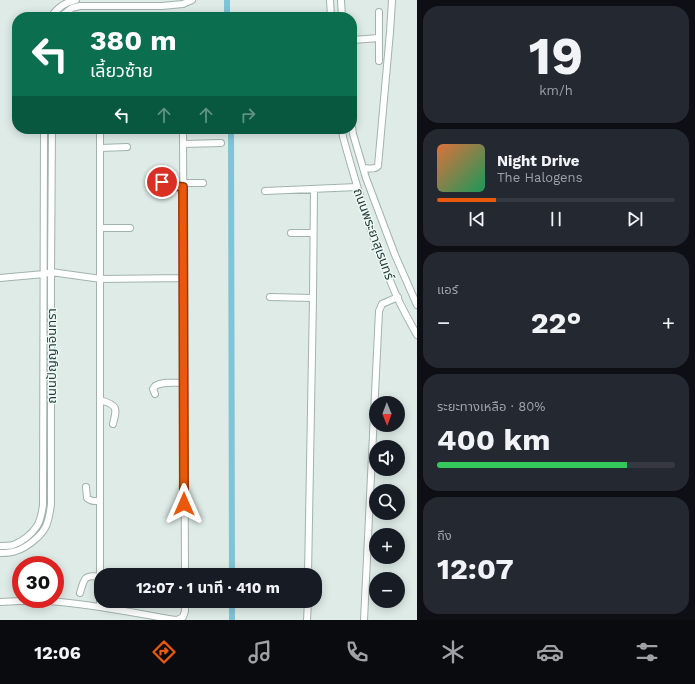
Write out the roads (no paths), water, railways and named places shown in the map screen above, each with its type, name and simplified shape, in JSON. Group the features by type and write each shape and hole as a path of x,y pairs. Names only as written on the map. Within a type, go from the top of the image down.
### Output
{"street":[{"path":"54,12 68,2 76,0"},
{"path":"67,12 72,8 80,6 162,6 183,4 192,0"},
{"path":"330,0 331,12"},
{"path":"341,0 342,12"},
{"path":"363,168 375,168 378,166 392,0"},
{"path":"379,12 379,61"},
{"path":"357,40 379,38"},
{"name":"ถนนปัญญาอินทรา","path":"0,546 13,545 24,540 37,526 43,505 44,134"},
{"name":"ถนนปัญญาอินทรา","path":"0,553 16,551 29,545 44,529 49,519 51,504 52,134"},
{"path":"100,134 100,568"},
{"path":"184,134 183,278 185,568"},
{"name":"ถนนพระยาสุเรนทร์","path":"343,134 357,187 377,246 398,297 417,335"},
{"name":"ถนนพระยาสุเรนทร์","path":"354,134 363,168 395,255 417,304"},
{"path":"184,144 221,143"},
{"path":"100,148 127,147"},
{"path":"161,171 162,182 164,185 203,183"},
{"path":"265,191 357,187"},
{"path":"308,568 314,190"},
{"path":"101,228 130,228"},
{"path":"291,232 313,233"},
{"path":"0,278 51,272 101,278 183,278"},
{"path":"270,297 313,298"},
{"path":"364,620 379,311 382,304 398,297"},
{"path":"154,394 154,386 158,384 184,383"},
{"path":"100,400 110,403 116,408 113,424"},
{"path":"86,487 87,498 94,501 100,501"},
{"path":"80,593 83,582 87,577 94,576"},
{"path":"0,602 47,601 94,606"},
{"path":"106,608 177,620 183,617 185,608"},
{"path":"307,620 308,608"}],"waterway":[{"path":"227,0 227,12"},
{"path":"231,134 232,568"},
{"path":"232,608 232,620"}]}
